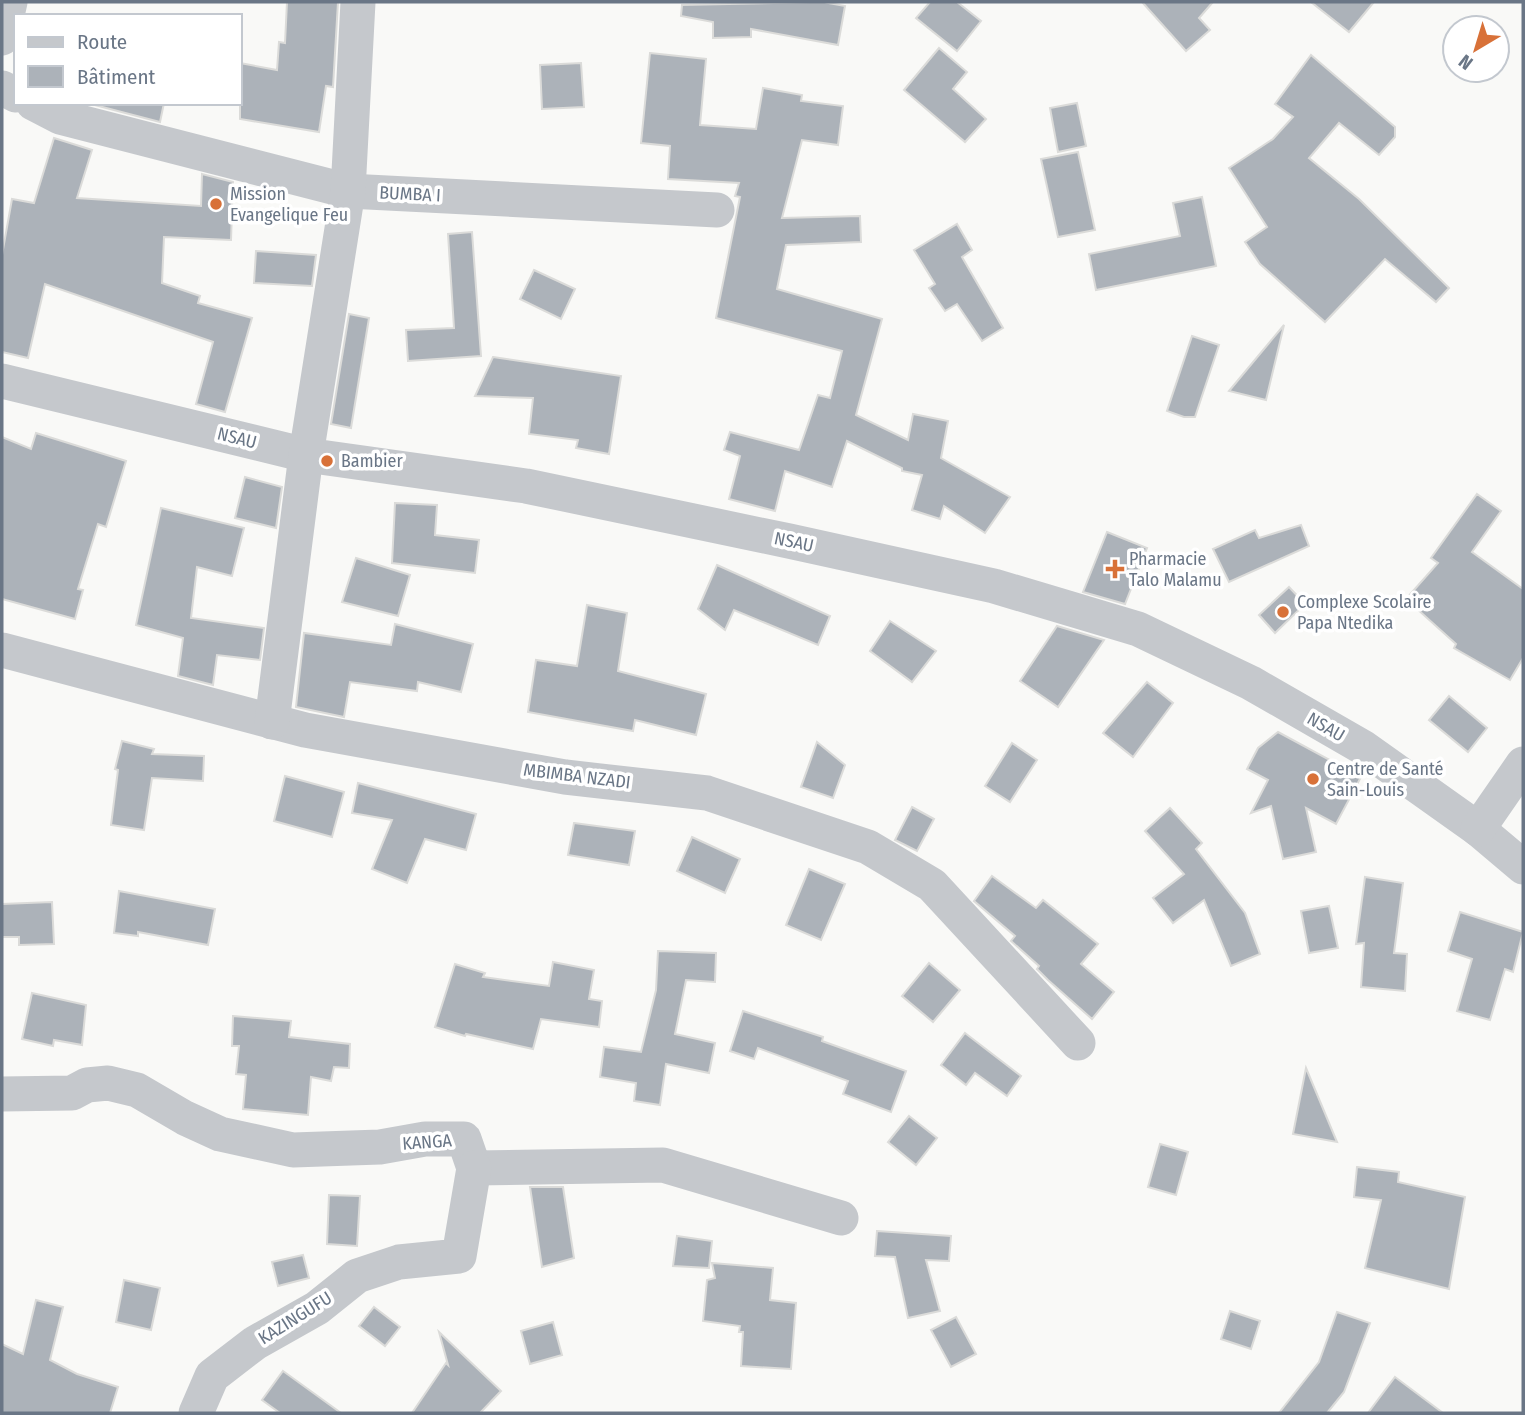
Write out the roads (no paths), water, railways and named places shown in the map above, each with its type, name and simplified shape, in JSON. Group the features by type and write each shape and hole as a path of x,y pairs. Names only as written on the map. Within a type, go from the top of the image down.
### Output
{"street":[{"path":"2,38 10,2"},
{"path":"272,722 306,455 348,191 358,2"},
{"name":"BUMBA I","path":"37,105 60,117 348,191 717,210"},
{"name":"NSAU","path":"2,381 306,455 526,486 776,538 994,586 1138,629 1251,683 1364,748 1478,829 1523,867"},
{"name":"MBIMBA NZADI","path":"2,650 272,722 565,777 707,793 868,847 932,886 1078,1042"},
{"path":"1478,829 1523,764"},
{"name":"KANGA","path":"2,1094 72,1093 87,1084 108,1083 137,1090 185,1118 220,1134 293,1150 380,1147 425,1139 464,1139 474,1168"},
{"path":"474,1168 663,1165 841,1218"},
{"name":"KAZINGUFU","path":"196,1413 212,1376 255,1343 317,1308 357,1276 399,1262 459,1256 474,1168"}],"place":[{"name":"Mission Evangelique Feu","path":"216,204"},
{"name":"Bambier","path":"327,461"},
{"name":"Pharmacie Talo Malamu","path":"1115,569"},
{"name":"Complexe Scolaire Papa Ntedika","path":"1283,612"},
{"name":"Centre de Santé Sain-Louis","path":"1313,779"}]}
